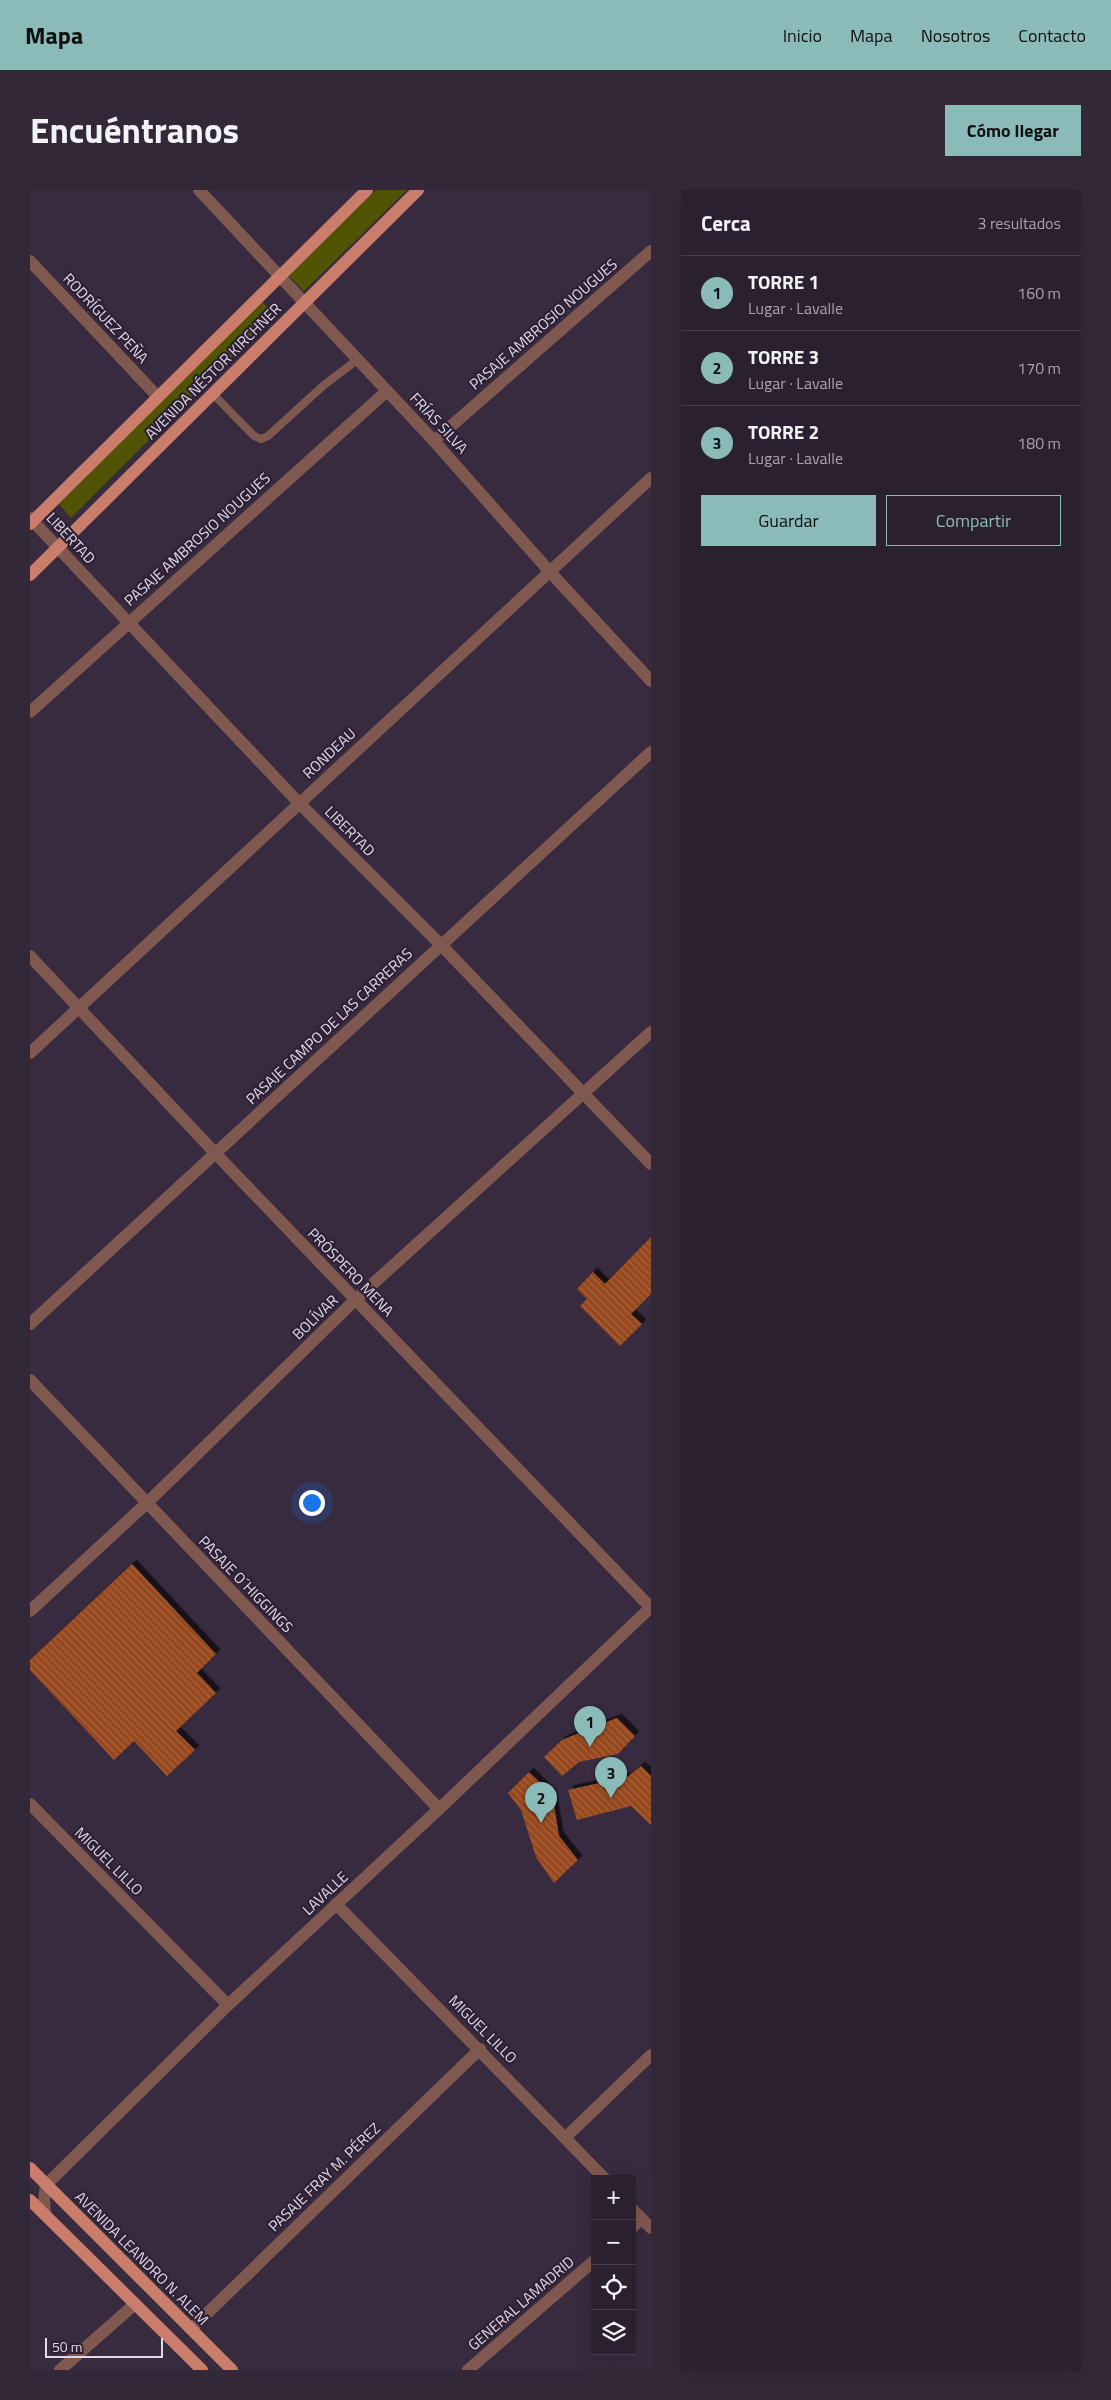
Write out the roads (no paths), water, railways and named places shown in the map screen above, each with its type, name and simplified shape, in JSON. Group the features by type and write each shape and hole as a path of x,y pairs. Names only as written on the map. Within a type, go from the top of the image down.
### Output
{"main road":[{"name":"AVENIDA NÉSTOR KIRCHNER","path":"31,521 367,190"},
{"name":"AVENIDA NÉSTOR KIRCHNER","path":"30,575 418,190"},
{"name":"AVENIDA LEANDRO N. ALEM","path":"30,2168 232,2370"},
{"path":"30,2200 202,2370"}],"street":[{"name":"FRÍAS SILVA","path":"199,190 434,441 651,682"},
{"name":"PASAJE AMBROSIO NOUGUES","path":"434,441 651,251"},
{"name":"RODRÍGUEZ PEÑA","path":"30,260 158,397"},
{"name":"PASAJE AMBROSIO NOUGUES","path":"30,712 387,391"},
{"name":"RONDEAU","path":"30,1053 651,478"},
{"name":"LIBERTAD","path":"31,521 58,547 299,803 441,945 651,1164"},
{"name":"PASAJE CAMPO DE LAS CARRERAS","path":"30,1324 651,752"},
{"name":"PRÓSPERO MENA","path":"30,956 355,1300 651,1607"},
{"name":"BOLÍVAR","path":"30,1611 147,1503 355,1300 651,1032"},
{"name":"PASAJE O´HIGGINGS","path":"30,1380 439,1809"},
{"name":"LAVALLE","path":"46,2185 228,2006 651,1607"},
{"name":"MIGUEL LILLO","path":"30,1804 228,2006"},
{"name":"MIGUEL LILLO","path":"336,1904 601,2175"},
{"name":"PASAJE FRAY M. PÉREZ","path":"191,2329 480,2049"},
{"path":"566,2137 651,2055"},
{"path":"45,2215 46,2185"},
{"path":"637,2223 651,2228"},
{"name":"GENERAL LAMADRID","path":"468,2370 591,2263"},
{"path":"60,2370 135,2304"}],"lane":[{"path":"213,394 254,436 261,439 268,436 324,385 358,360"}],"place":[{"name":"TORRE 1","path":"590,1747"},
{"name":"TORRE 2","path":"611,1798"},
{"name":"TORRE 3","path":"541,1823"}]}
